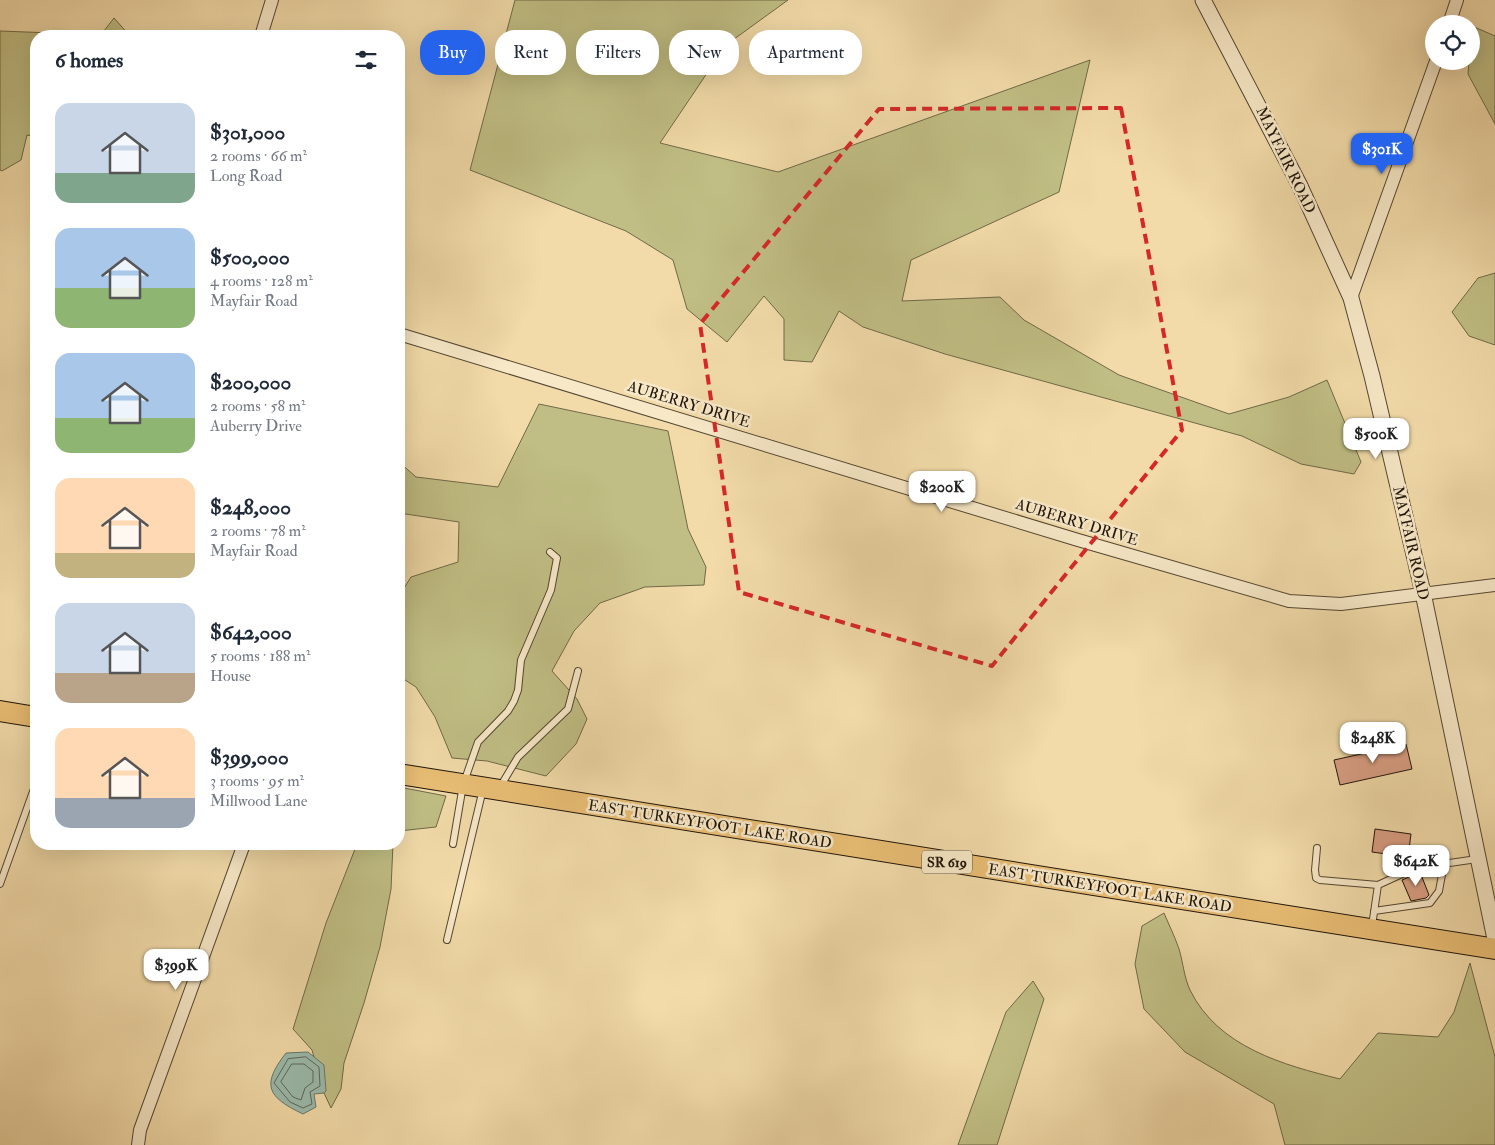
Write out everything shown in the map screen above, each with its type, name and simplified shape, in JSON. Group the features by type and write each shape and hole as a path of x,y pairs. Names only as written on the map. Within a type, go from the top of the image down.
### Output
{"main road":[{"path":"0,711 30,716"},
{"name":"EAST TURKEYFOOT LAKE ROAD","path":"405,775 1373,920 1495,948"}],"street":[{"path":"263,30 272,0"},
{"name":"MAYFAIR ROAD","path":"1203,0 1300,186 1351,298 1372,376 1423,592 1495,939"},
{"path":"1452,15 1457,0"},
{"path":"1351,298 1433,70"},
{"name":"AUBERRY DRIVE","path":"405,336 1264,596 1308,604 1342,604 1423,592 1495,585"},
{"path":"138,1145 140,1130 242,850"}],"lane":[{"path":"453,844 463,784 478,742 508,711 518,690 521,660 551,590 556,558 550,552"},
{"path":"447,940 491,789 518,758 568,709 578,671"},
{"path":"0,884 30,800"},
{"path":"1317,848 1316,878 1320,880 1378,885 1415,868 1478,859"},
{"path":"1378,885 1373,920 1430,903 1440,891 1444,864"}],"highlighted area":[{"path":"1121,108 1182,430 992,666 739,592 700,324 879,109"}],"shaded area":[{"path":"515,0 788,0 739,36 739,30 669,30 669,75 706,75 660,143 778,172 1090,60 1059,192 911,260 902,301 1000,297 1024,320 1119,375 1229,414 1289,397 1327,380 1361,462 1354,474 1301,464 1242,436 945,354 863,327 839,311 812,362 784,360 784,319 764,296 727,342 687,309 673,260 626,231 470,170 495,75 566,75 566,30 507,30"},
{"path":"114,18 125,30 105,30"},
{"path":"1480,29 1495,36 1495,124 1468,74 1468,70 1480,70"},
{"path":"0,31 30,32 30,136 27,135 21,160 2,171 0,170"},
{"path":"1495,273 1495,345 1469,336 1452,312 1478,278"},
{"path":"539,404 668,431 688,529 706,567 704,585 645,587 600,603 574,631 552,671 577,699 587,719 576,744 546,776 487,761 452,758 435,717 416,687 405,680 405,586 411,577 458,562 459,522 405,514 405,467 416,477 498,487"},
{"path":"405,788 446,796 436,827 405,830"},
{"path":"355,850 393,850 391,889 380,947 344,1063 341,1089 331,1108 324,1093 312,1050 293,1029 326,923"},
{"path":"1164,913 1179,949 1190,990 1202,1010 1217,1026 1235,1040 1254,1051 1296,1067 1340,1079 1378,1033 1438,1037 1454,1012 1470,963 1495,1057 1495,1145 1285,1145 1274,1104 1185,1052 1144,1009 1135,964 1142,926"},
{"path":"1033,981 1044,999 997,1145 958,1145 1006,1012"}],"water":[{"path":"308,1052 324,1065 326,1091 314,1094 316,1107 303,1114 275,1096 271,1082 278,1064 286,1053"}],"building":[{"path":"1406,744 1412,769 1340,785 1334,760"},
{"path":"1375,829 1411,834 1408,857 1372,852"},
{"path":"1420,872 1429,895 1426,898 1411,901 1402,880"}]}
